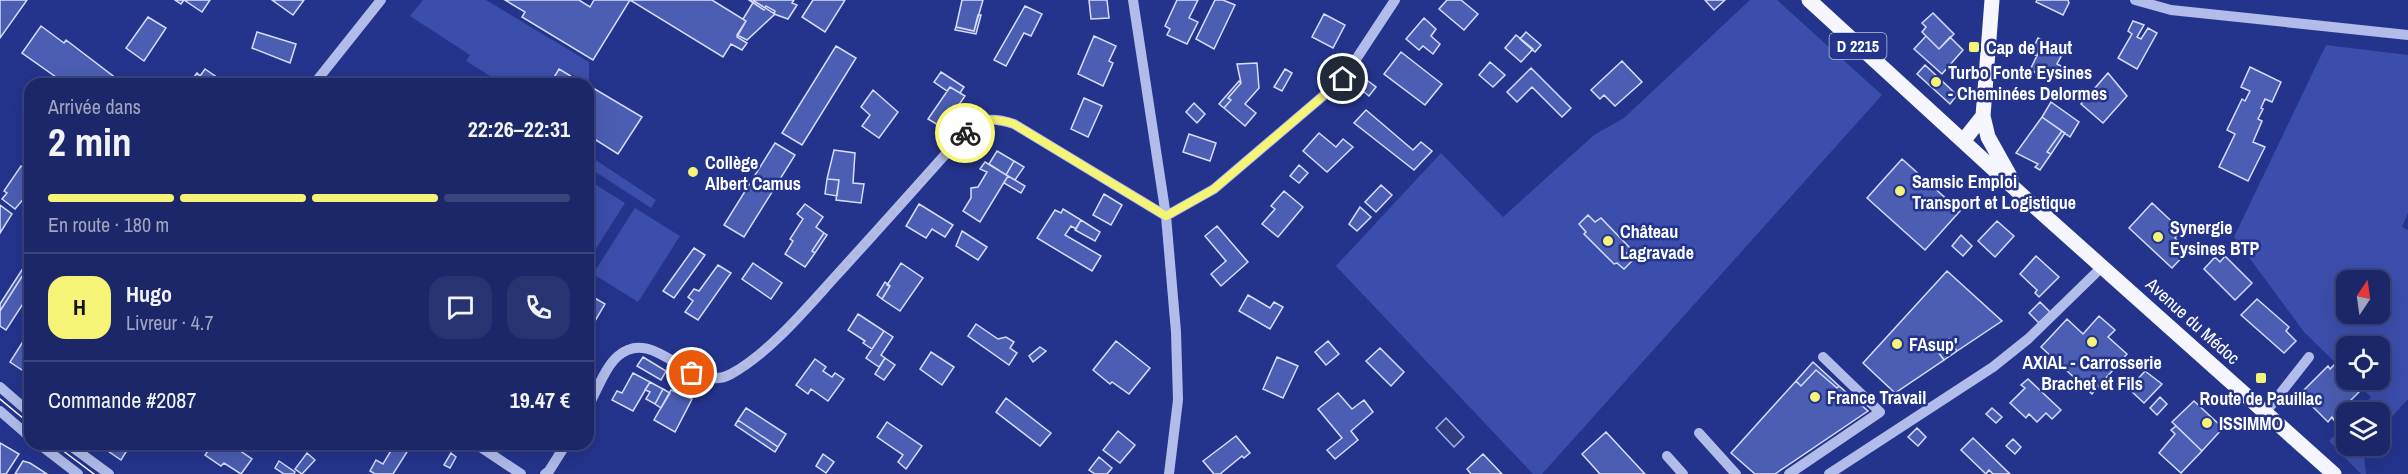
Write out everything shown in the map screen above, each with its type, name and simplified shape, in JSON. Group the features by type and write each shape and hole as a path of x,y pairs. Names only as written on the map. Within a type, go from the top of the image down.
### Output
{"main road":[{"name":"Avenue du Médoc","path":"1809,0 2025,198 2334,474"},
{"path":"1964,140 1983,116 1992,0"},
{"name":"Avenue du Médoc","path":"1983,116 1996,153 2025,198"}],"street":[{"path":"319,78 381,0"},
{"path":"1133,0 1166,216 1178,400 1169,474"},
{"path":"1166,216 1214,189 1343,79 1395,0"},
{"path":"2135,0 2171,10 2408,35"},
{"path":"594,396 616,357 639,346 656,352 692,373 708,378 725,377 743,368 802,313 977,122 996,118 1014,124 1166,216"},
{"path":"1829,474 1993,367 2028,339 2103,266"},
{"path":"1789,474 1880,412 1823,357"},
{"path":"2265,413 2309,357"},
{"path":"0,387 24,408"},
{"path":"0,411 24,432"},
{"path":"1699,433 1736,474"},
{"path":"47,450 78,474"},
{"path":"76,450 109,474"},
{"path":"485,450 521,474"},
{"path":"545,474 562,450"},
{"path":"1667,456 1683,474"}],"shaded area":[{"path":"423,0 486,0 589,62 589,78 578,78 571,74 569,78 493,78 466,61 470,55 410,16"},
{"path":"1750,0 1777,0 1882,95 1542,474 1533,474 1336,266 1441,153 1503,217 1594,135 1624,118"},
{"path":"2326,45 2408,55 2408,213 2402,227 2408,230 2408,399 2390,419 2390,402 2366,402 2371,397 2364,390 2390,390 2390,336 2336,336 2336,363 2304,332 2234,237"},
{"path":"594,159 656,200 651,208 594,171"},
{"path":"594,184 625,203 594,252"},
{"path":"635,208 680,236 638,302 594,275"},
{"path":"1446,418 1464,437 1454,447 1436,428"},
{"path":"2336,434 2336,448 2329,441"},
{"path":"2344,456 2364,456 2366,474 2361,474"}],"building":[{"path":"0,0 27,0 0,38"},
{"path":"184,0 210,0 202,12"},
{"path":"272,0 304,0 293,15"},
{"path":"505,0 579,0 590,7 594,0 630,0 593,60 522,17 525,12"},
{"path":"630,0 712,0 746,21 737,37 747,43 742,50 731,44 723,57"},
{"path":"749,0 794,0 792,3 797,5 788,19 774,14 775,11 766,6 764,10"},
{"path":"813,0 845,0 825,32 802,17"},
{"path":"962,0 983,0 974,31 956,27"},
{"path":"1089,0 1107,0 1109,18 1091,19"},
{"path":"1177,0 1198,0 1189,18 1198,22 1187,44 1167,35 1170,29 1165,26"},
{"path":"1215,0 1223,0 1235,5 1214,49 1196,39"},
{"path":"1447,0 1461,0 1478,14 1464,30 1439,9"},
{"path":"1705,0 1725,0 1714,10"},
{"path":"2037,0 2068,0 2069,3 2063,15 2036,2"},
{"path":"754,1 775,14 747,40 737,35"},
{"path":"1025,6 1042,14 1031,36 1024,33 1006,66 994,60"},
{"path":"1933,13 1954,34 1939,49 1922,32 1926,27 1922,23"},
{"path":"1324,14 1345,25 1333,48 1312,37"},
{"path":"978,15 981,15 976,34 955,30 956,27 974,31"},
{"path":"148,17 166,28 144,61 126,48"},
{"path":"1424,18 1436,29 1431,36 1440,44 1433,54 1423,46 1419,50 1406,39"},
{"path":"2133,21 2144,25 2137,37 2141,39 2148,28 2157,33 2137,69 2118,58 2132,34 2128,31"},
{"path":"41,26 64,43 66,40 116,78 57,78 22,53"},
{"path":"257,32 296,44 290,63 252,48"},
{"path":"1526,32 1541,45 1535,52 1520,39"},
{"path":"1516,35 1533,49 1521,62 1505,48"},
{"path":"1094,36 1116,46 1109,61 1113,63 1103,86 1078,74"},
{"path":"1926,36 1939,49 1950,37 1963,50 1942,74 1914,49"},
{"path":"2038,38 2044,41 2037,56 2031,53"},
{"path":"2044,41 2064,51 2057,64 2063,67 2061,73 2055,70 2050,79 2030,70"},
{"path":"836,46 856,58 802,145 782,133"},
{"path":"1401,52 1442,84 1425,105 1384,74"},
{"path":"1622,61 1642,82 1615,106 1604,95 1600,99 1591,90"},
{"path":"1490,62 1505,75 1493,87 1479,75"},
{"path":"1257,63 1259,88 1245,104 1256,113 1245,126 1224,108 1231,100 1228,98 1241,83 1237,64"},
{"path":"1925,65 1957,95 1950,104 1917,74"},
{"path":"2250,67 2281,82 2272,102 2265,99 2261,108 2263,109 2258,119 2262,121 2253,142 2265,147 2248,181 2219,167 2235,134 2227,130 2242,99 2245,101 2250,91 2241,87"},
{"path":"1531,68 1571,108 1562,117 1532,87 1517,102 1507,92"},
{"path":"205,69 218,78 193,78 197,73 200,76"},
{"path":"559,69 574,78 554,78"},
{"path":"1285,69 1292,73 1282,91 1274,87"},
{"path":"941,72 964,87 960,93 950,87 947,91 934,82"},
{"path":"2108,73 2127,96 2103,123 2081,104"},
{"path":"1364,78 1376,87 1369,96 1357,86"},
{"path":"1239,81 1241,83 1228,98 1231,100 1224,108 1219,104"},
{"path":"950,87 965,96 943,128 928,119"},
{"path":"594,89 642,117 618,154 594,139"},
{"path":"873,90 898,112 879,138 862,126 870,115 861,107"},
{"path":"1084,98 1102,106 1088,137 1071,129"},
{"path":"2051,102 2079,122 2070,137 2042,117"},
{"path":"1194,103 1205,114 1197,123 1186,112"},
{"path":"1366,110 1413,150 1421,142 1432,151 1414,170 1354,123"},
{"path":"2042,117 2062,131 2047,152 2051,154 2040,170 2035,167 2038,164 2016,153"},
{"path":"2062,131 2065,133 2051,154 2047,152"},
{"path":"1319,133 1336,147 1343,139 1353,147 1327,172 1303,151"},
{"path":"1189,134 1216,143 1210,161 1183,152"},
{"path":"775,143 795,155 744,237 724,225"},
{"path":"834,150 855,153 853,183 864,184 861,203 836,200 839,180 827,179"},
{"path":"997,151 1014,161 1006,175 989,164"},
{"path":"1902,159 1960,211 1925,250 1867,198"},
{"path":"1014,161 1024,167 1015,180 1006,175"},
{"path":"985,162 1008,176 980,222 963,211 971,198 971,188 978,187 987,172 980,169"},
{"path":"1299,165 1308,173 1299,183 1290,176"},
{"path":"21,166 24,168 24,198 15,209 2,199 7,193 4,191"},
{"path":"1008,176 1025,186 1021,193 1004,183"},
{"path":"827,179 839,180 837,196 825,194"},
{"path":"1381,185 1392,195 1376,212 1365,202"},
{"path":"1284,191 1303,207 1278,237 1262,224 1275,209 1271,206"},
{"path":"1104,194 1122,205 1111,225 1093,215"},
{"path":"2152,203 2181,230 2175,238 2188,251 2172,268 2129,228"},
{"path":"805,204 823,217 816,227 824,233 812,251 815,253 805,267 785,254 793,241 790,239 803,219 797,214"},
{"path":"919,204 953,225 945,237 932,229 926,238 906,226"},
{"path":"0,205 12,214 0,233"},
{"path":"1360,207 1371,217 1357,231 1349,224"},
{"path":"1063,209 1081,220 1076,229 1071,226 1065,235 1101,256 1092,271 1037,238 1055,210 1061,213"},
{"name":"Château Lagravade","path":"1588,215 1595,222 1601,218 1631,249 1626,254 1632,261 1624,269 1617,263 1614,264 1584,234 1586,232 1579,224"},
{"path":"1081,220 1100,232 1095,241 1075,230"},
{"path":"1997,221 2014,236 1995,257 1978,241"},
{"path":"1217,226 1248,262 1221,286 1211,274 1226,261 1205,236"},
{"path":"962,231 987,247 978,260 956,246"},
{"path":"824,233 827,235 815,253 812,251"},
{"path":"1961,235 1972,246 1963,256 1952,246"},
{"path":"694,248 705,255 674,298 663,291"},
{"path":"2036,256 2059,277 2039,297 2035,293 2037,290 2020,274"},
{"path":"2225,256 2252,283 2235,300 2204,269 2215,257 2220,262"},
{"path":"753,263 782,283 771,299 742,279"},
{"path":"901,263 923,278 900,311 882,299 890,286 887,285"},
{"path":"718,265 731,273 698,320 685,312 693,301 688,297 694,289 699,291"},
{"path":"24,267 24,273 0,311 0,304"},
{"path":"1947,271 2002,321 1957,351 1949,339 1936,349 1944,360 1895,393 1863,363"},
{"path":"24,273 24,302 6,330 0,326 0,311"},
{"path":"885,282 890,286 882,299 877,295"},
{"path":"1248,295 1270,308 1274,302 1283,307 1270,329 1239,311"},
{"path":"594,298 605,304 594,323"},
{"path":"2257,299 2289,327 2286,331 2296,341 2284,353 2241,315"},
{"path":"2040,302 2050,312 2039,323 2029,313"},
{"path":"858,314 884,331 872,349 863,343 865,341 848,330"},
{"path":"2099,316 2115,330 2108,337 2127,354 2092,394 2041,347 2067,319 2083,334"},
{"path":"976,324 998,339 1006,337 1014,342 1010,348 1017,353 1009,365 968,336"},
{"path":"884,331 893,337 881,355 885,358 879,367 866,358"},
{"path":"1949,339 1957,351 1944,360 1936,349"},
{"path":"24,340 24,371 10,362"},
{"path":"1116,341 1150,368 1129,394 1112,382 1110,384 1093,370"},
{"path":"1328,341 1339,354 1326,365 1315,352"},
{"path":"1040,347 1046,351 1033,362 1029,356"},
{"path":"1380,348 1404,372 1391,386 1366,361"},
{"path":"931,352 954,367 942,385 920,369"},
{"path":"643,357 666,371 661,380 637,366"},
{"path":"1277,357 1298,366 1283,398 1263,389"},
{"path":"885,358 895,365 884,380 875,374"},
{"path":"815,359 826,367 823,371 832,377 835,373 844,379 828,401 811,389 808,394 796,385"},
{"path":"1813,362 1839,386 1837,388 1816,370 1801,386 1796,381"},
{"path":"2336,363 2336,390 2361,390 2351,400 2353,402 2336,402 2336,423 2332,417 2328,422 2300,394 2328,366 2330,369"},
{"path":"1816,370 1868,411 1775,474 1755,474 1731,453 1796,381 1801,386"},
{"path":"2145,371 2162,384 2144,403 2129,389"},
{"path":"633,373 650,382 633,411 612,400 617,391 622,393"},
{"path":"2028,379 2061,410 2052,419 2046,413 2037,422 2029,414 2026,418 2010,403 2025,388 2021,385"},
{"path":"650,382 663,389 655,404 646,399 650,392 645,390"},
{"path":"663,389 670,393 661,408 655,404"},
{"path":"671,390 692,399 675,432 654,420"},
{"path":"1338,393 1352,409 1364,400 1373,412 1351,431 1358,440 1335,459 1327,450 1342,438 1318,409"},
{"path":"2160,397 2167,404 2157,415 2150,408"},
{"path":"1006,398 1051,433 1040,446 996,412"},
{"path":"2194,401 2223,428 2202,451 2172,422"},
{"path":"746,408 786,434 778,447 738,420"},
{"path":"1992,408 2002,417 1996,423 1986,414"},
{"path":"738,420 778,447 775,452 735,425"},
{"path":"887,422 922,446 906,469 898,462 903,455 877,437"},
{"path":"2176,426 2202,451 2181,473 2159,453 2175,434 2171,430"},
{"path":"1917,428 1926,437 1918,446 1908,437"},
{"path":"1118,431 1135,445 1120,463 1103,450"},
{"path":"1606,432 1645,474 1600,474 1582,454"},
{"path":"1236,436 1250,453 1244,458 1242,456 1220,474 1214,474 1203,461"},
{"path":"1973,438 2010,474 1993,474 1989,470 1986,474 1961,450"},
{"path":"2013,439 2021,447 2015,454 2006,446"},
{"path":"0,443 19,454 6,474 0,474"},
{"path":"106,450 127,450 121,460"},
{"path":"209,450 239,450 252,459 241,474 224,463 221,466 205,455"},
{"path":"391,450 408,450 393,474 375,474 370,471 376,460 383,464"},
{"path":"307,453 315,460 302,474 295,469"},
{"path":"451,453 456,457 450,468 444,465"},
{"path":"823,454 834,462 826,473 816,466"},
{"path":"1483,454 1502,474 1471,474 1467,469"},
{"path":"1099,457 1112,468 1107,474 1095,474 1089,470"},
{"path":"23,461 30,463 47,474 15,474"},
{"path":"279,461 295,472 294,474 284,474 275,468"}],"tram line":[{"path":"0,399 24,419"},
{"path":"62,450 94,474"}],"way so far":[{"path":"692,373 708,378 725,377 743,368 802,313 965,133"}],"place":[{"name":"Cap de Haut","path":"1974,47"},
{"name":"Turbo Fonte Eysines - Cheminées Delormes","path":"1936,82"},
{"name":"Collège Albert Camus","path":"693,172"},
{"name":"Samsic Emploi Transport et Logistique","path":"1900,191"},
{"name":"Synergie Eysines BTP","path":"2158,237"},
{"name":"Château Lagravade","path":"1608,241"},
{"name":"AXIAL - Carrosserie Brachet et Fils","path":"2092,342"},
{"name":"FAsup'","path":"1897,344"},
{"name":"Route de Pauillac","path":"2261,378"},
{"name":"France Travail","path":"1815,397"},
{"name":"ISSIMMO","path":"2207,423"}],"route":[{"path":"965,133 977,122 996,118 1014,124 1166,216 1214,189 1343,79"}]}
